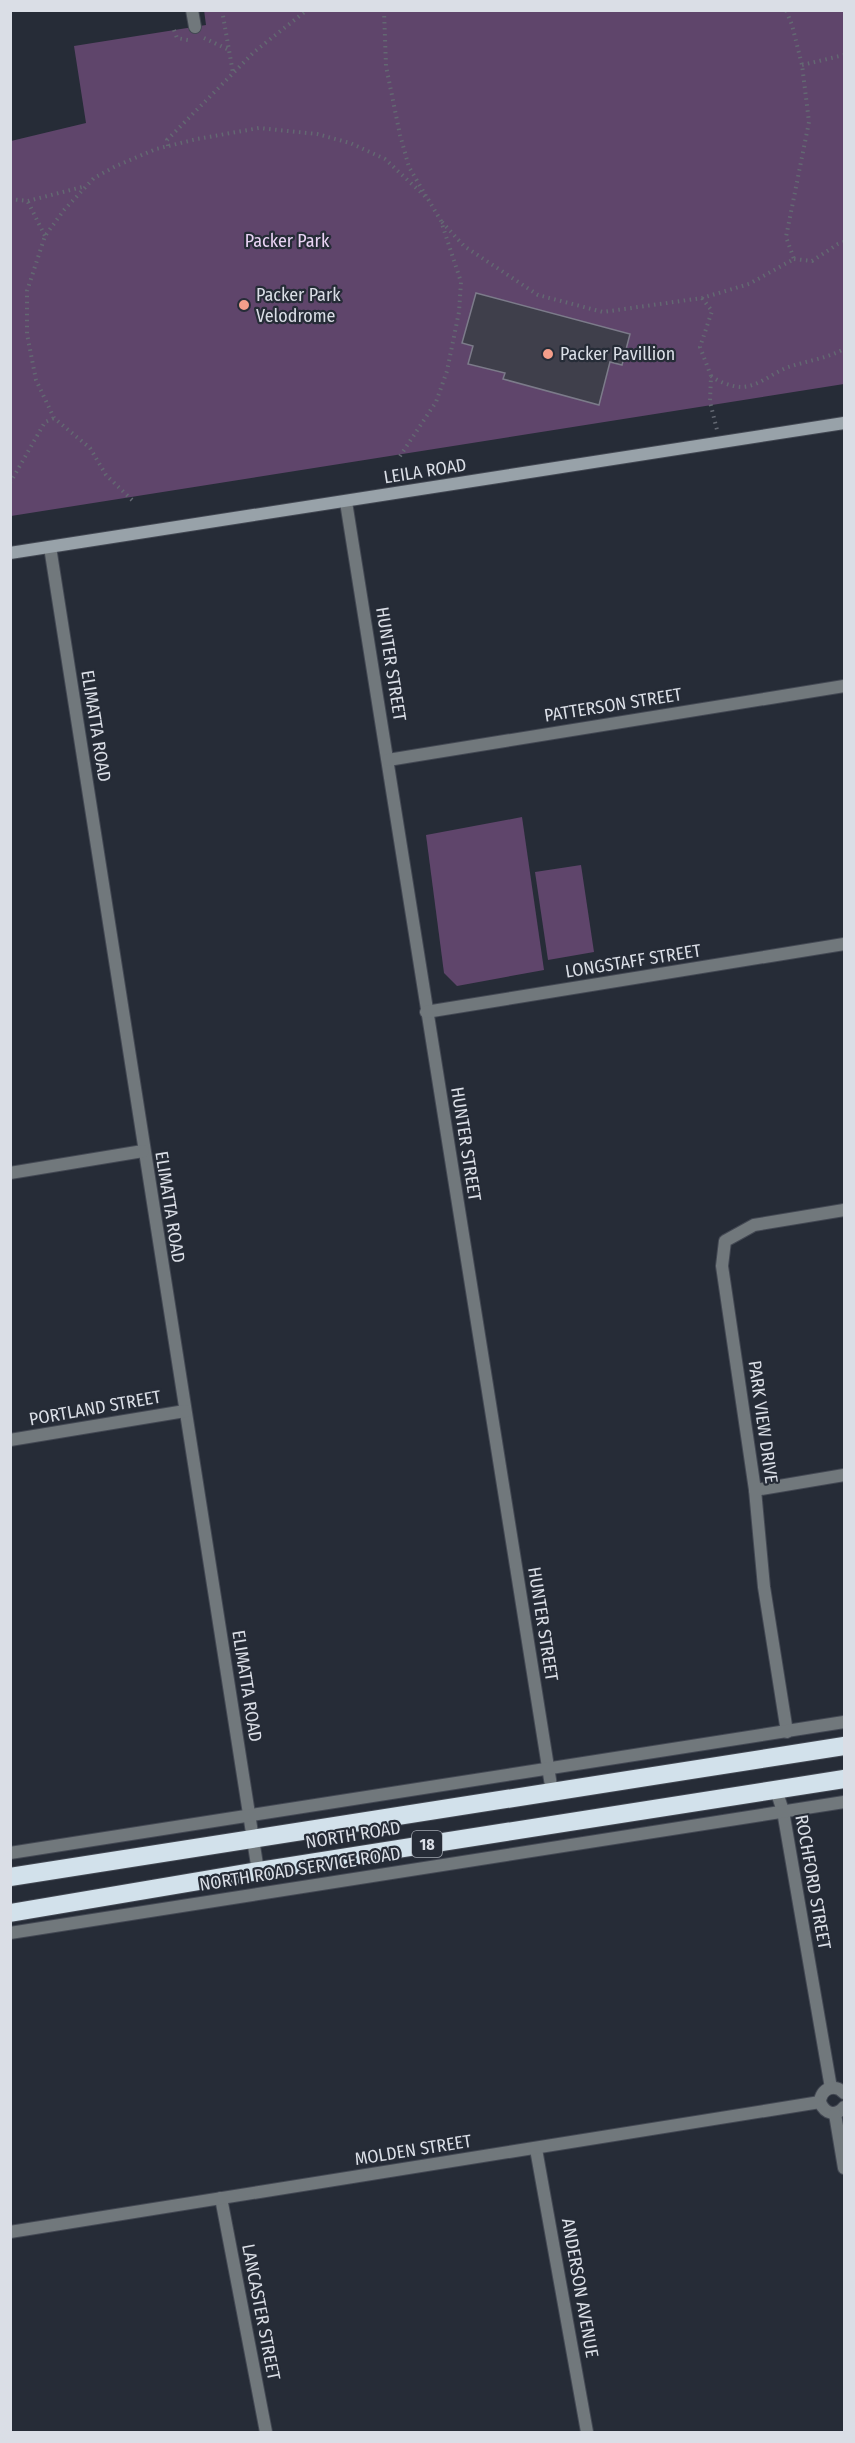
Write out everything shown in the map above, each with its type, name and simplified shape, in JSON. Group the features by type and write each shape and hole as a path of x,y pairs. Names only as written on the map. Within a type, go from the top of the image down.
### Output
{"highway":[{"name":"NORTH ROAD","path":"10,1877 844,1746"},
{"path":"771,1758 776,1790"},
{"name":"NORTH ROAD","path":"10,1913 258,1871 844,1779"}],"street":[{"path":"192,10 195,27"},
{"name":"LEILA ROAD","path":"10,553 844,423"},
{"name":"HUNTER STREET","path":"346,502 552,1792"},
{"name":"ELIMATTA ROAD","path":"50,548 258,1871"},
{"name":"PATTERSON STREET","path":"388,760 844,686"},
{"name":"LONGSTAFF STREET","path":"426,1012 844,944"},
{"path":"10,1173 143,1151"},
{"name":"PARK VIEW DRIVE","path":"787,1732 764,1587 755,1490 722,1266 725,1241 754,1225 844,1210"},
{"name":"PORTLAND STREET","path":"10,1440 184,1411"},
{"path":"755,1490 844,1475"},
{"path":"10,1853 844,1722"},
{"name":"ROCHFORD STREET","path":"776,1790 783,1811 831,2088"},
{"name":"NORTH ROAD SERVICE ROAD","path":"10,1933 844,1802"},
{"path":"844,2093 840,2089 831,2088 822,2094 820,2102 825,2110 840,2110 844,2168"},
{"name":"MOLDEN STREET","path":"10,2232 820,2102"},
{"name":"ANDERSON AVENUE","path":"536,2149 587,2433"},
{"name":"LANCASTER STREET","path":"221,2198 266,2433"}],"path":[{"path":"222,10 233,74"},
{"path":"168,146 167,140 254,52 307,10"},
{"path":"384,10 386,66 409,167 441,221 464,246 538,295 603,312 702,298 749,284 794,260 812,261 844,242"},
{"path":"786,10 802,64 809,122 786,237 794,260"},
{"path":"802,64 844,55"},
{"path":"132,500 106,475 90,448 54,418 36,380 27,334 27,291 45,236 64,210 94,178 116,166 168,146 259,128 317,134 350,143 385,159 428,199"},
{"path":"10,199 28,201 87,186"},
{"path":"28,201 45,236"},
{"path":"398,459 436,402 447,371 459,312 460,282 441,221"},
{"path":"702,298 712,311 700,347 711,376 710,402 721,443"},
{"path":"711,376 740,387 750,386 785,369 827,357 844,349"},
{"path":"10,483 45,422 54,418"}],"green space":[{"name":"Packer Park","path":"204,10 844,11 844,384 11,516 11,141 86,123 74,46 206,25"},
{"path":"522,817 544,970 457,986 444,973 426,835"},
{"path":"581,865 594,952 548,960 535,872"}],"building":[{"name":"Packer Pavillion","path":"476,293 630,334 622,365 610,362 599,405 503,379 505,373 468,364 473,346 462,343"}],"place":[{"name":"Packer Park Velodrome","path":"244,305"},
{"name":"Packer Pavillion","path":"548,354"}]}
